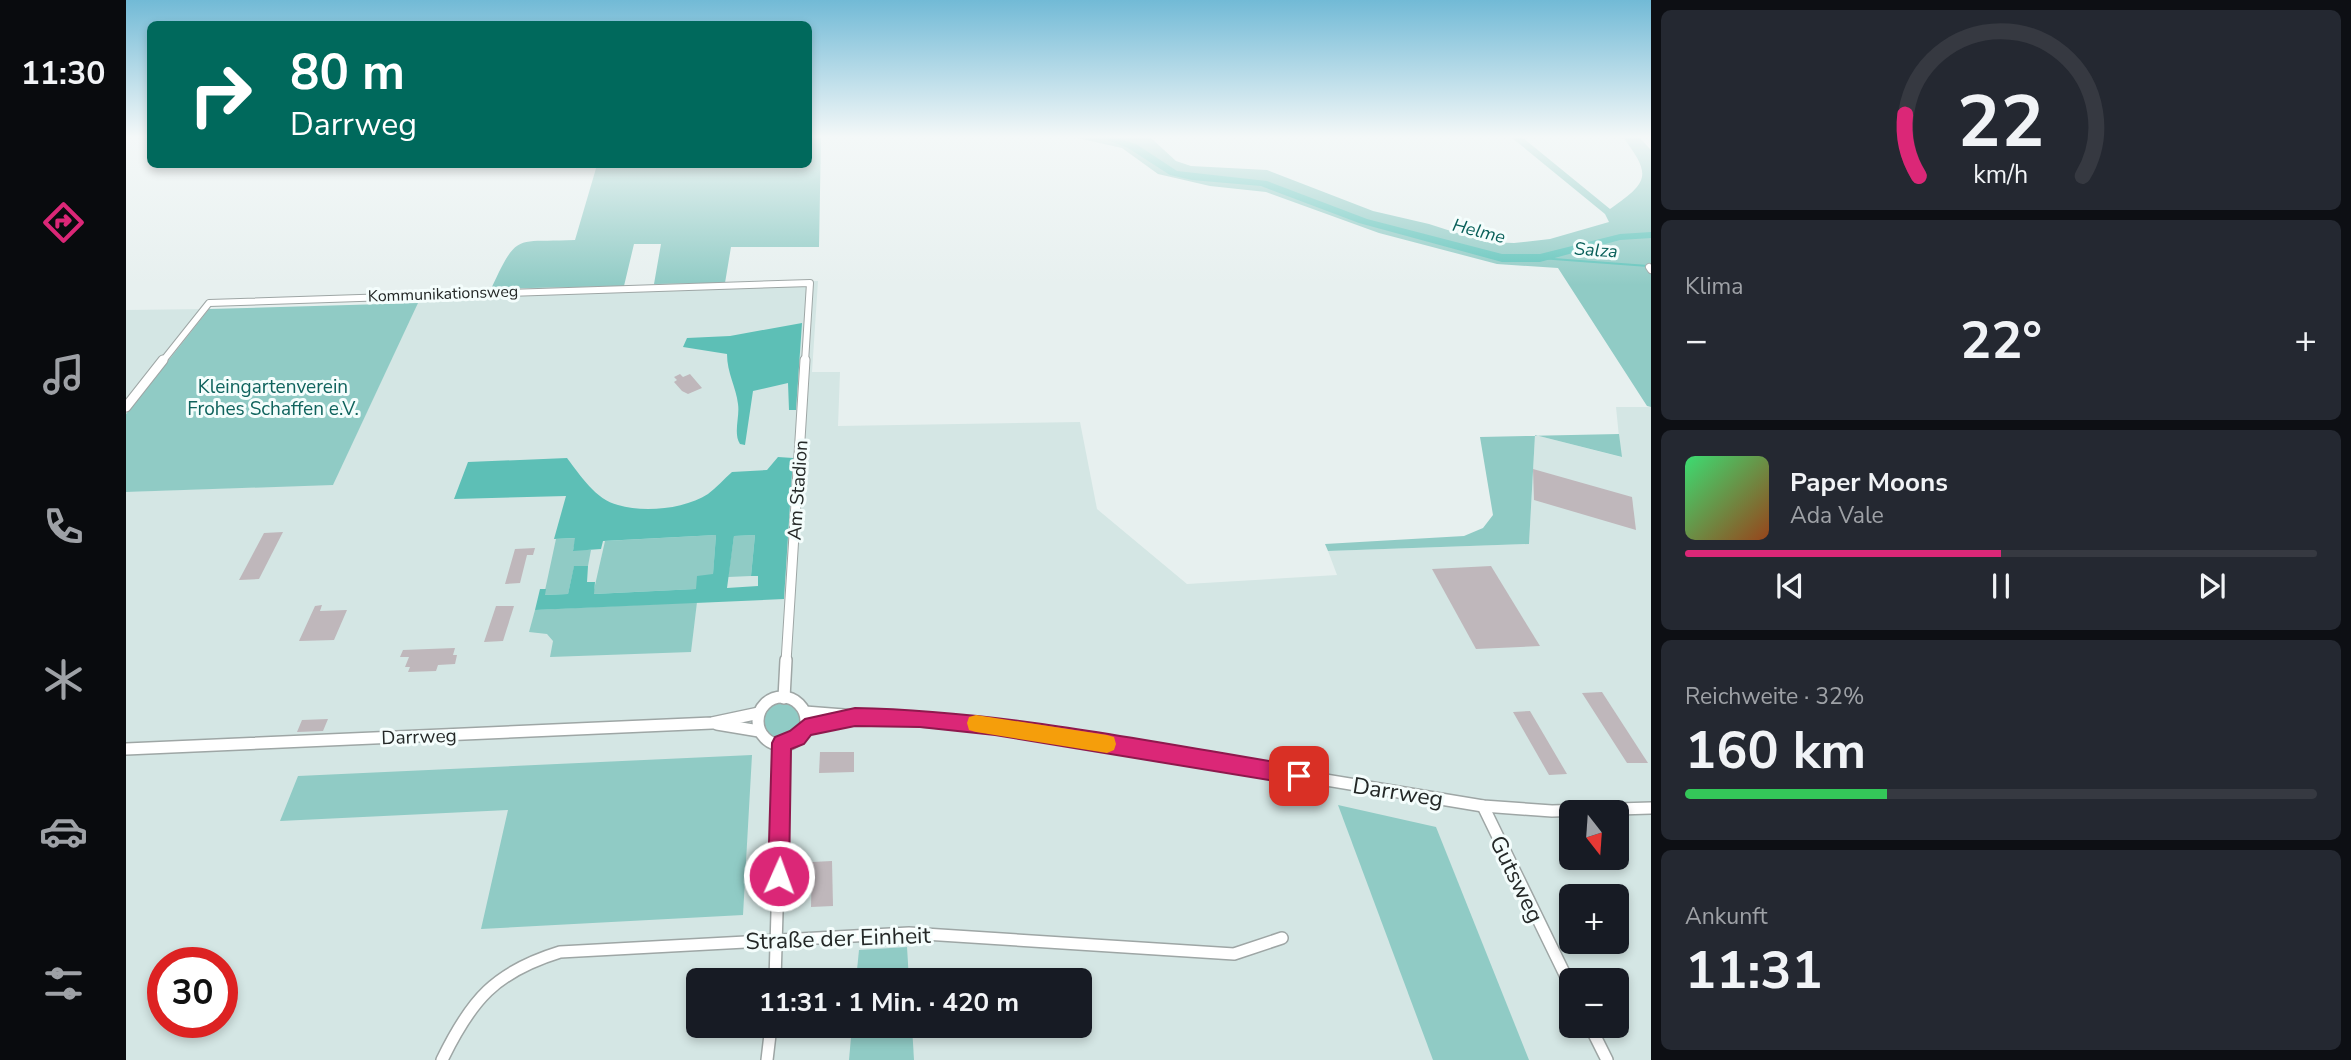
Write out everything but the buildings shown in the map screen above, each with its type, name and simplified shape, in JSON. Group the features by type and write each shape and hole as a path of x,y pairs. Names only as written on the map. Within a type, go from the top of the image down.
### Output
{"street":[{"name":"Kommunikationsweg","path":"126,407 209,303 810,283"},
{"name":"Am Stadion","path":"784,698 810,283"},
{"name":"Darrweg","path":"126,749 712,723 759,713 769,702 784,698 797,702 805,712 855,717 920,718 1013,728 1483,806 1552,811 1651,808"},
{"path":"805,712 805,728"},
{"path":"759,713 759,731"},
{"name":"Darrweg","path":"712,723 759,731 768,740 782,743 797,738 805,728 855,717"},
{"path":"775,968 782,743"},
{"name":"Gutsweg","path":"1483,806 1562,968"},
{"name":"Straße der Einheit","path":"442,1060 460,1020 486,989 530,960 582,950 909,933 1234,954 1282,938"},
{"path":"767,1060 770,1038"},
{"path":"1596,1038 1607,1060"}],"shaded area":[{"path":"818,281 812,372 840,372 838,426 1080,422 1097,509 1187,584 1337,575 1328,551 1529,544 1535,435 1621,457 1616,407 1651,407 1651,1060 126,1060 126,492 333,484 423,291"},
{"path":"209,309 126,414 126,310"},
{"path":"802,323 796,410 789,410 788,383 753,391 745,445 740,444 737,435 738,404 727,354 683,347 687,338 730,336"},
{"path":"778,457 793,458 784,599 535,610 540,589 546,589 545,595 568,594 574,566 588,566 587,582 595,582 594,594 696,589 697,576 713,574 716,535 603,541 601,549 573,551 575,538 554,539 566,496 454,499 468,462 567,458 589,486 603,498 618,505 640,509 676,506 699,499 732,472 767,470","holes":["755,535 751,576 758,576 758,586 727,588 734,536"]}],"green space":[{"path":"591,186 820,186 819,247 731,247 725,283 654,284 661,244 634,244 624,286 491,289 507,257 521,244 575,240"},
{"path":"1214,186 1310,186 1373,211 1429,224 1485,242 1514,243 1550,239 1609,222 1605,214 1571,186 1582,186 1610,209 1637,186 1651,186 1651,407 1647,406 1558,268 1497,264 1379,233 1266,192"},
{"name":"Kleingartenverein Frohes Schaffen e.V.","path":"418,303 333,485 126,492 126,414 209,309"},
{"path":"1619,434 1622,457 1538,436"},
{"path":"1535,436 1529,544 1328,551 1325,544 1464,536 1483,528 1493,515 1480,437"},
{"path":"716,535 713,575 696,589 593,594 605,541"},
{"path":"755,535 751,576 728,577 734,536"},
{"path":"576,538 573,550 591,550 588,566 574,567 568,594 544,595 556,539"},
{"path":"697,602 691,652 550,657 553,641 547,634 529,632 535,610"},
{"path":"781,700 795,706 801,720 795,734 781,740 767,734 761,720 767,706"},
{"path":"752,755 743,915 481,929 508,810 280,821 298,776"},
{"path":"1338,805 1436,827 1529,1060 1433,1060"},
{"path":"907,947 908,968 857,968 859,950"},
{"path":"851,1038 913,1038 914,1060 849,1060"}],"waterway":[{"name":"Helme","path":"1272,186 1363,221 1502,258 1540,258 1620,237 1651,235"},
{"name":"Salza","path":"1540,258 1648,266"}],"slow traffic":[{"path":"976,723 1107,744"}],"route":[{"path":"779,876 782,743 797,738 805,728 855,717 920,718 995,726 1299,776"}]}
